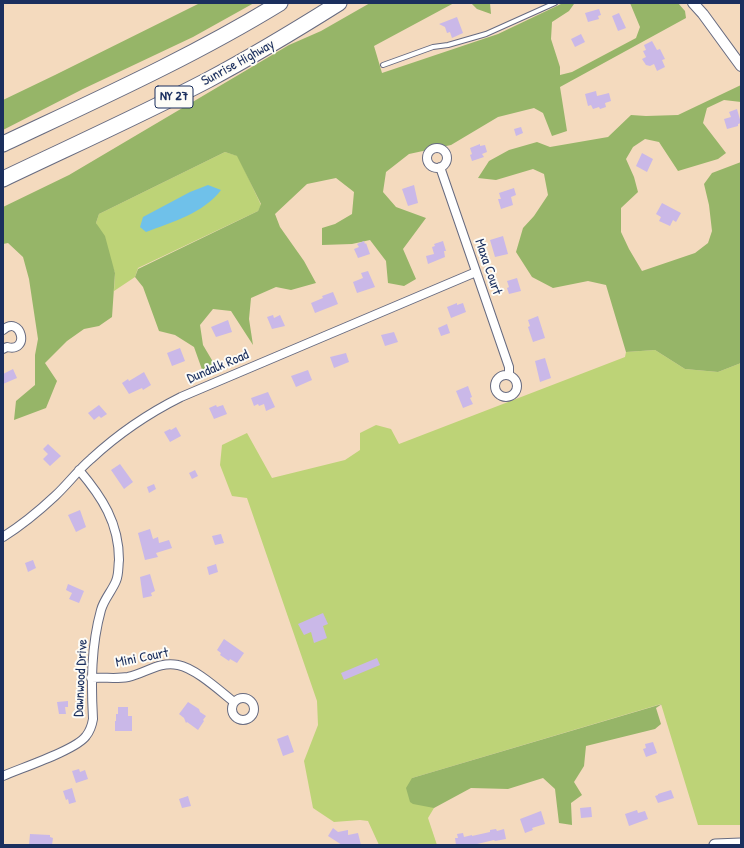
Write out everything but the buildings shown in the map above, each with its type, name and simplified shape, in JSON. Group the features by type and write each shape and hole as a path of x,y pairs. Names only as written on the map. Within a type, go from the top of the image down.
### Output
{"highway":[{"name":"NY 27","path":"3,144 195,51 280,3"},
{"name":"Sunrise Highway","path":"3,179 122,123 208,80 339,3"}],"main road":[{"path":"715,845 741,844"}],"street":[{"path":"693,3 703,14 741,66"},
{"name":"Maxa Court","path":"440,167 509,367 509,375"},
{"name":"Dundalk Road","path":"3,537 36,513 56,496 79,470 106,445 148,415 181,397 476,272"},
{"path":"3,330 7,327 17,328 22,337 19,343 14,347 4,346"},
{"name":"Dawnwood Drive","path":"3,776 68,749 81,742 90,731 93,719 91,678 94,648 104,603 118,575 119,555 116,535 106,508 97,492 79,470"},
{"name":"Mini Court","path":"91,678 124,678 139,674 159,665 179,665 192,670 234,702"}],"lane":[{"path":"383,65 433,47 448,45 486,34 555,3"}],"green space":[{"path":"200,3 254,3 193,37 83,89 3,130 3,100"},
{"path":"370,3 454,3 374,46 382,73 498,34 563,3 574,4 569,11 552,22 551,39 560,67 560,75 572,72 636,38 640,27 630,3 678,3 685,11 686,18 560,87 567,131 552,136 543,113 534,108 498,117 451,145 409,154 386,172 383,192 396,207 426,218 403,249 416,279 404,286 388,283 386,261 370,240 352,244 322,245 322,228 335,224 352,214 354,192 336,178 307,184 275,214 280,227 304,261 316,283 291,290 276,287 251,298 249,319 253,345 231,311 213,309 200,325 203,345 219,372 205,378 194,347 175,335 159,331 143,287 135,277 138,269 258,211 261,204 237,156 225,152 99,214 96,223 105,236 115,273 112,317 99,326 84,329 67,341 45,363 57,381 46,408 14,420 16,401 35,385 35,355 38,339 29,279 23,257 8,243 3,244 3,207 69,175 289,45 321,31"},
{"path":"471,3 490,3 491,14 477,9"},
{"path":"741,85 741,102 724,100 707,108 703,123 726,153 718,159 678,171 659,142 645,139 633,147 626,159 634,177 638,192 621,208 621,232 642,271 695,253 708,243 712,231 709,205 704,184 712,173 741,162 741,363 718,372 685,369 655,350 626,352 606,285 588,281 553,288 532,277 516,252 523,228 534,216 548,195 544,174 533,169 496,180 478,178 489,161 509,150 537,142 550,147 608,137 631,115 678,115"},
{"path":"225,152 238,156 261,205 258,211 138,268 135,277 114,291 115,273 96,223 99,214"},
{"path":"655,350 685,369 718,372 741,363 741,825 698,825 661,704 412,778 434,808 428,818 437,845 379,845 368,821 360,820 334,822 313,808 304,761 318,725 317,701 247,498 232,496 220,465 222,445 247,433 272,478 345,460 360,450 360,433 376,425 391,429 399,444 625,357 626,352"},
{"path":"662,704 656,708 661,724 655,729 586,746 584,766 574,782 582,795 571,803 572,825 559,823 555,789 543,778 508,789 471,788 434,808 413,804 410,802 406,788 412,778"}],"water":[{"path":"208,185 221,190 206,205 197,211 146,232 140,227 143,217 190,192"}]}
